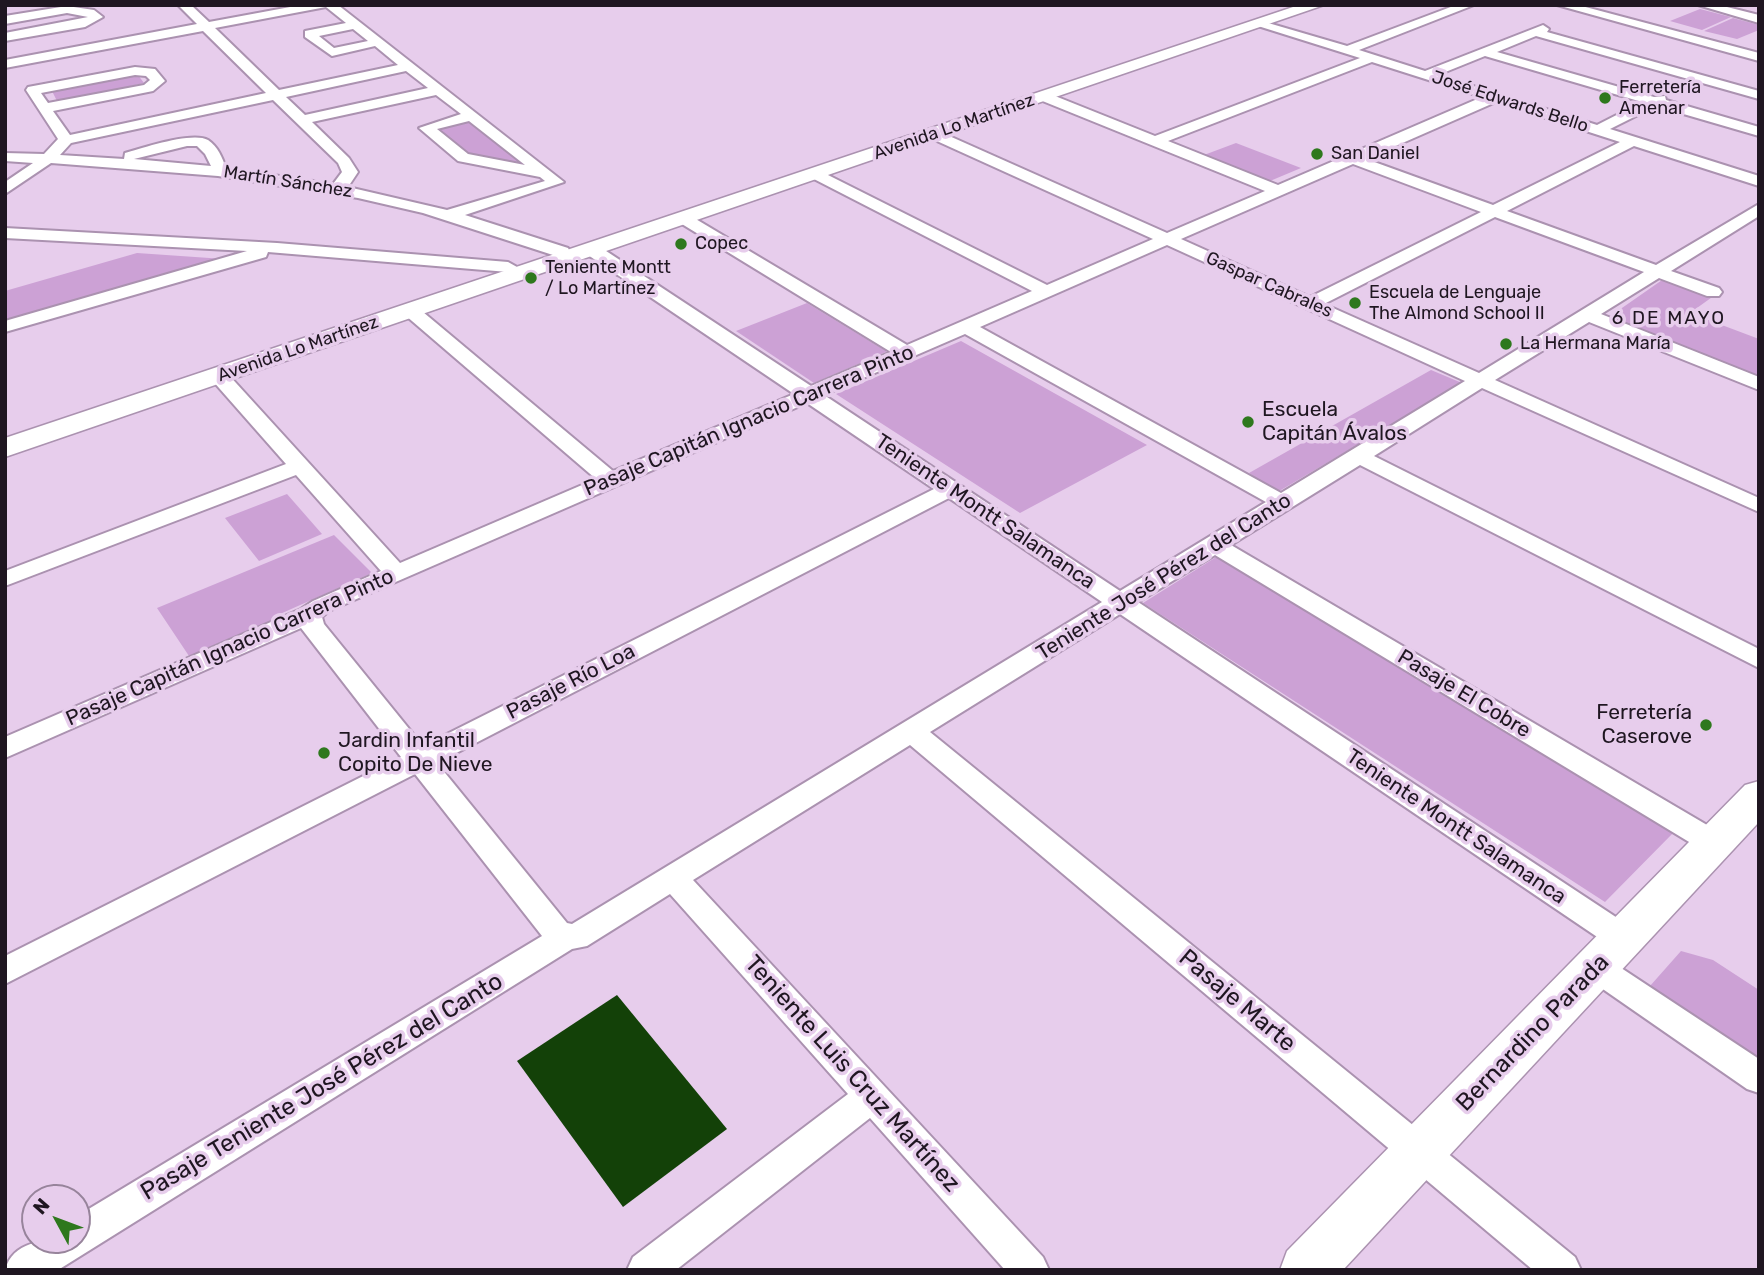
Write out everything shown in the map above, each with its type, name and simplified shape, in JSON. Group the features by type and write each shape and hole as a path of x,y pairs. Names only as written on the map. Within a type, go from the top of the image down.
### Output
{"main road":[{"name":"Avenida Lo Martínez","path":"5,448 1316,5"},
{"name":"Avenida Lo Martínez","path":"5,434 508,267 562,252 591,249"},
{"name":"Bernardino Parada","path":"1306,1270 1759,796"}],"street":[{"path":"184,5 345,163 350,172 337,189"},
{"path":"20,74 206,27 321,5"},
{"path":"330,5 556,182 551,186 449,215"},
{"path":"1347,50 1468,5"},
{"path":"1563,5 1756,54"},
{"path":"1586,11 1602,5"},
{"path":"1704,5 1759,19"},
{"path":"5,20 78,8 90,10 97,17 85,23 5,37"},
{"name":"José Edwards Bello","path":"1262,23 1759,181"},
{"path":"355,24 309,34 332,52 378,42"},
{"path":"1426,75 1539,30 1759,95"},
{"path":"5,49 66,140"},
{"path":"1485,52 1759,132"},
{"path":"1597,130 1756,54"},
{"path":"1155,141 1372,58"},
{"path":"5,189 49,158 66,140 410,66"},
{"path":"20,74 135,71 150,72 158,81 148,88 45,108"},
{"path":"302,120 440,90"},
{"path":"1045,96 1279,191"},
{"name":"Pasaje Capitán Ignacio Carrera Pinto","path":"5,748 310,615 321,606 1495,97"},
{"path":"473,115 426,128 463,158 549,174"},
{"name":"Gaspar Cabrales","path":"933,134 1759,506"},
{"path":"1310,304 1633,141"},
{"path":"113,161 198,142 212,152 220,171"},
{"name":"Martín Sánchez","path":"5,157 113,161 220,171 337,189 449,215 562,252"},
{"path":"1353,159 1713,292"},
{"path":"815,174 1047,292"},
{"name":"Teniente José Pérez del Canto","path":"566,937 584,934 1759,209"},
{"path":"683,218 906,352"},
{"path":"5,233 277,248 508,267"},
{"path":"5,327 277,248"},
{"name":"Teniente Montt Salamanca","path":"591,249 1121,603 1609,953 1759,1078"},
{"path":"411,311 611,481"},
{"path":"1587,315 1759,384"},
{"path":"965,327 1283,503"},
{"path":"219,376 397,574"},
{"path":"1359,456 1759,660"},
{"path":"5,579 300,466"},
{"name":"Pasaje Río Loa","path":"5,971 950,489"},
{"name":"Pasaje El Cobre","path":"1215,545 1713,844"},
{"path":"310,615 312,626 558,934 566,937"},
{"name":"Pasaje Marte","path":"912,732 1562,1270"},
{"name":"Teniente Luis Cruz Martínez","path":"674,878 1030,1270"},
{"name":"Pasaje Teniente José Pérez del Canto","path":"91,1228 566,937"},
{"path":"646,1270 872,1096"},
{"path":"23,1270 49,1254"}],"shaded area":[{"path":"1700,9 1731,17 1702,30 1670,21"},
{"path":"1733,18 1759,25 1759,30 1737,39 1704,31"},
{"path":"127,74 138,75 144,83 67,101 57,101 52,91"},
{"path":"467,121 523,165 468,155 434,129"},
{"path":"1236,143 1301,168 1270,181 1204,155"},
{"path":"137,253 224,259 5,321 5,291"},
{"path":"1665,278 1715,295 1690,313 1759,339 1759,376 1609,317"},
{"path":"807,303 886,352 814,383 736,331"},
{"path":"961,341 1147,445 1020,513 836,394"},
{"path":"1431,370 1462,383 1281,490 1273,490 1249,473"},
{"path":"287,494 322,534 259,561 225,518"},
{"path":"334,535 372,573 280,614 270,625 189,656 157,608"},
{"path":"1221,554 1676,830 1605,902 1143,603"},
{"path":"1681,951 1713,960 1759,990 1759,1058 1650,986"}],"building":[{"path":"617,995 727,1129 623,1207 517,1061"}],"place":[{"name":"Ferretería Amenar","path":"1605,98"},
{"name":"San Daniel","path":"1317,154"},
{"name":"Copec","path":"681,244"},
{"name":"Teniente Montt / Lo Martínez","path":"531,278"},
{"name":"Escuela de Lenguaje The Almond School II","path":"1355,303"},
{"name":"La Hermana María","path":"1506,344"},
{"name":"Escuela Capitán Ávalos","path":"1248,422"},
{"name":"Ferretería Caserove","path":"1706,725"},
{"name":"Jardin Infantil Copito De Nieve","path":"324,753"}],"district":[{"name":"6 DE MAYO","path":"1669,319"}]}
